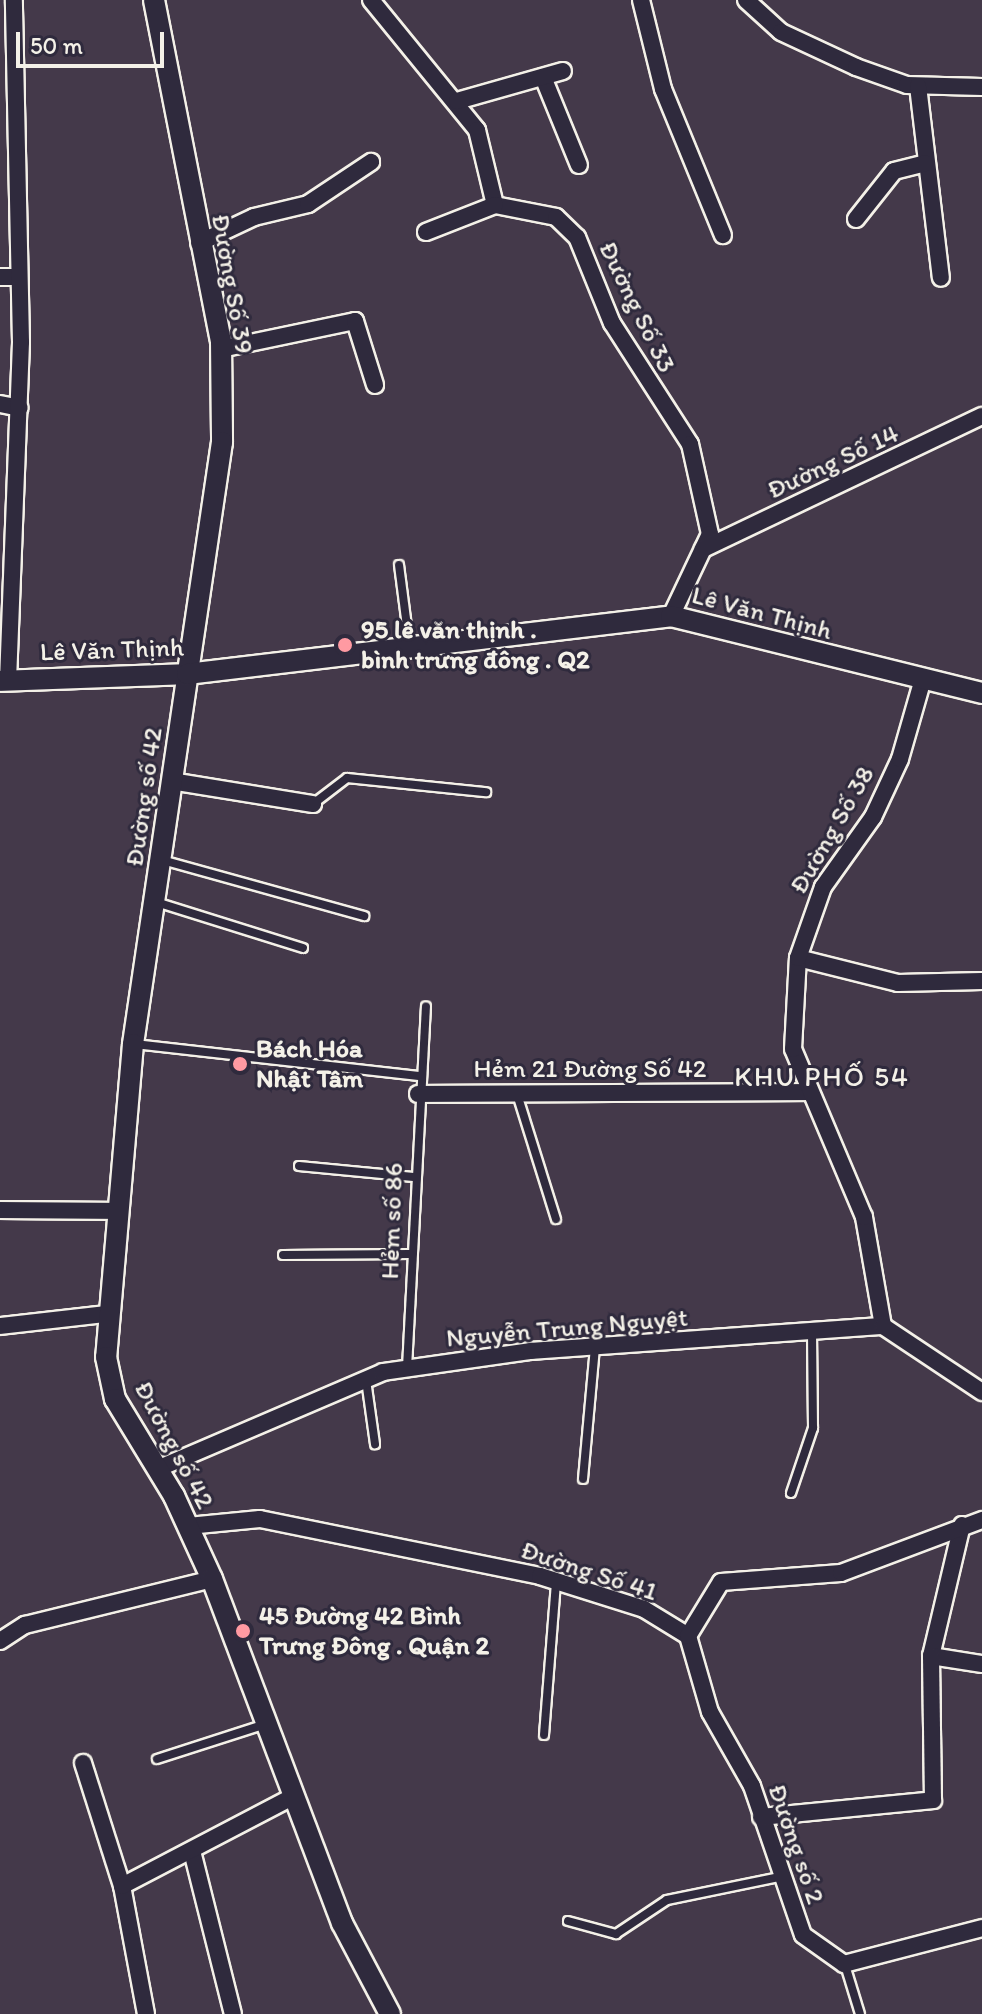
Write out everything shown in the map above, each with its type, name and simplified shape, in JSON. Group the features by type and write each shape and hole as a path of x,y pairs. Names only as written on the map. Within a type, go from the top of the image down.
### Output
{"street":[{"path":"4,681 20,408 9,277 7,123 14,0"},
{"name":"Đường Số 39","path":"154,0 221,349 222,442 187,674"},
{"path":"371,0 457,101 477,130 495,205 426,232"},
{"path":"641,0 663,89 723,235"},
{"path":"746,0 781,32 918,86 982,87"},
{"path":"457,101 563,71"},
{"path":"543,77 579,165"},
{"path":"918,86 941,278"},
{"path":"199,243 254,217 308,204 371,162"},
{"path":"856,219 894,171 925,163"},
{"name":"Đường Số 33","path":"495,205 556,217 577,237 612,323 690,444 710,534 671,616"},
{"path":"221,349 355,321 375,385"},
{"path":"0,404 20,408"},
{"name":"Đường Số 14","path":"703,549 982,416"},
{"name":"Lê Văn Thịnh","path":"4,681 187,674 409,642 671,616 982,693"},
{"name":"Đường số 42","path":"187,674 133,1044 119,1211 105,1314 115,1399 188,1526 212,1579 342,1923 390,2014"},
{"name":"Đường Số 38","path":"883,1326 864,1217 793,1049 798,958 823,887 873,817 900,759 923,679"},
{"path":"171,781 313,804"},
{"path":"798,958 898,983 982,981"},
{"name":"Hẻm 21 Đường Số 42","path":"418,1094 810,1092"},
{"path":"0,1210 119,1211"},
{"path":"0,1326 105,1314"},
{"path":"883,1326 982,1392"},
{"name":"Nguyễn Trung Nguyệt","path":"157,1469 366,1379 407,1368 595,1346 883,1326"},
{"name":"Đường Số 41","path":"188,1526 260,1519 556,1581 644,1609 688,1636"},
{"path":"688,1636 721,1582 841,1573 982,1520"},
{"path":"761,1817 933,1800 931,1656 962,1525"},
{"path":"0,1641 25,1625 212,1579"},
{"name":"Đường số 2","path":"688,1636 710,1712 761,1817 779,1877 803,1935 844,1964"},
{"path":"931,1656 982,1664"},
{"path":"83,1763 122,1886 146,2014"},
{"path":"122,1886 294,1796"},
{"path":"192,1851 233,2014"},
{"path":"844,1964 982,1928"}],"lane":[{"path":"399,565 409,642"},
{"path":"313,804 347,778 486,792"},
{"path":"162,860 364,916"},
{"path":"155,902 303,948"},
{"name":"Hẻm số 86","path":"407,1368 413,1177 426,1006"},
{"path":"133,1044 419,1076"},
{"path":"517,1093 556,1219"},
{"path":"299,1166 413,1177"},
{"path":"283,1255 410,1254"},
{"path":"791,1493 813,1428 812,1331"},
{"path":"583,1479 595,1346"},
{"path":"366,1379 375,1444"},
{"path":"544,1735 556,1581"},
{"path":"157,1759 266,1724"},
{"path":"568,1921 616,1934 667,1900 779,1877"},
{"path":"844,1964 860,2014"}],"place":[{"name":"95 lê văn thịnh . bình trưng đông . Q2","path":"345,645"},
{"name":"Bách Hóa Nhật Tâm","path":"240,1064"},
{"name":"45 Đường 42 Bình Trưng Đông . Quận 2","path":"243,1631"}],"district":[{"name":"KHU PHỐ 54","path":"822,1076"}]}
